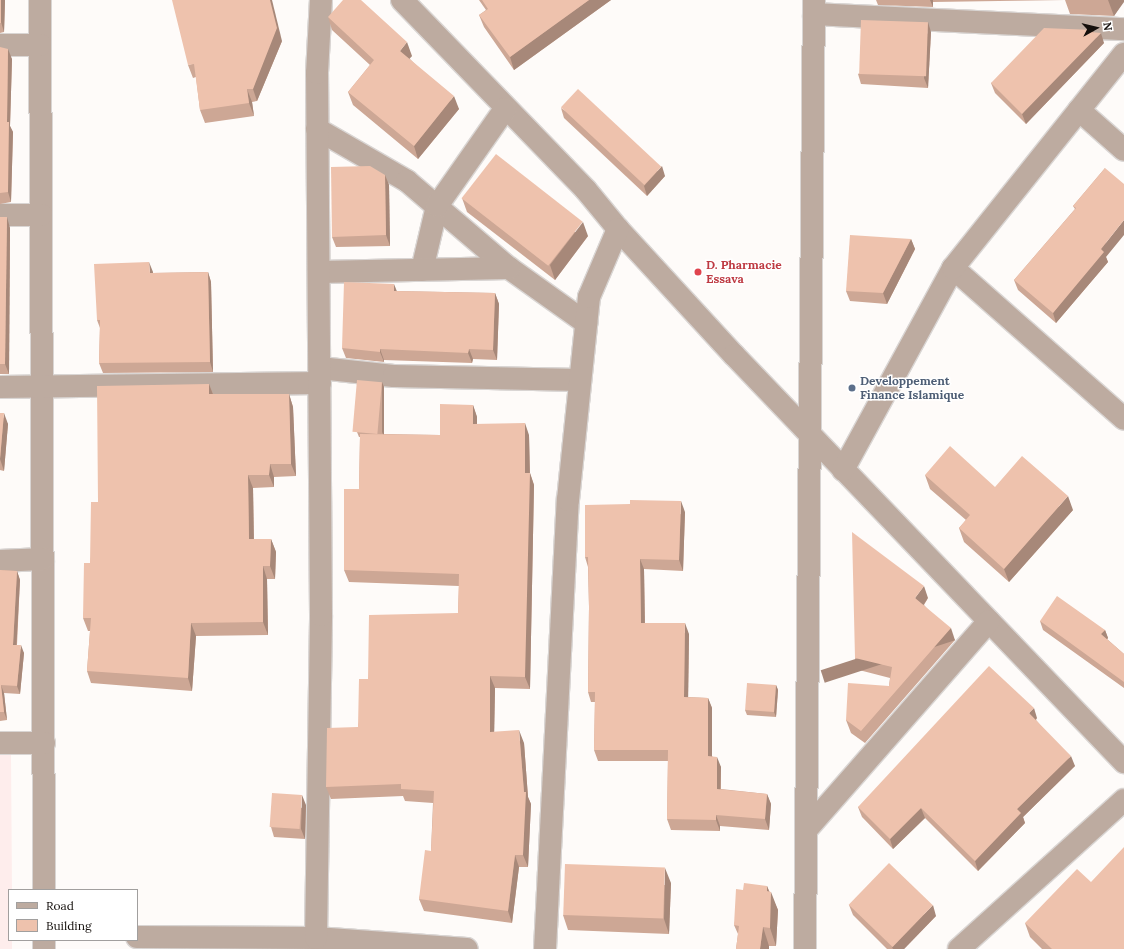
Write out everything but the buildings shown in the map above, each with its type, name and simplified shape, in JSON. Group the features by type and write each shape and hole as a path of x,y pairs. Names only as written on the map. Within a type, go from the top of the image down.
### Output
{"street":[{"path":"40,0 44,889"},
{"path":"316,938 321,615 317,73 321,0"},
{"path":"402,0 505,109 586,190 618,229 843,470 1124,762"},
{"path":"805,949 814,7 1124,28"},
{"path":"0,46 40,46"},
{"path":"843,470 954,268 1124,54"},
{"path":"422,270 437,206 505,109"},
{"path":"1078,110 1124,150"},
{"path":"317,129 407,181 509,268 586,324"},
{"path":"0,215 41,215"},
{"path":"545,949 568,500 580,380 589,297 618,229"},
{"path":"319,272 509,268"},
{"path":"954,268 1124,419"},
{"path":"0,387 320,375 580,380"},
{"path":"0,561 43,559"},
{"path":"807,829 989,621"},
{"path":"0,743 44,744"},
{"path":"970,945 1124,800"},
{"path":"138,937 316,938 467,949"}],"shaded area":[{"path":"0,755 11,755 12,889 8,889 8,941 12,941 12,949 0,949"}],"place":[{"name":"D. Pharmacie Essava","path":"698,272"},
{"name":"Developpement Finance Islamique","path":"852,388"}]}
